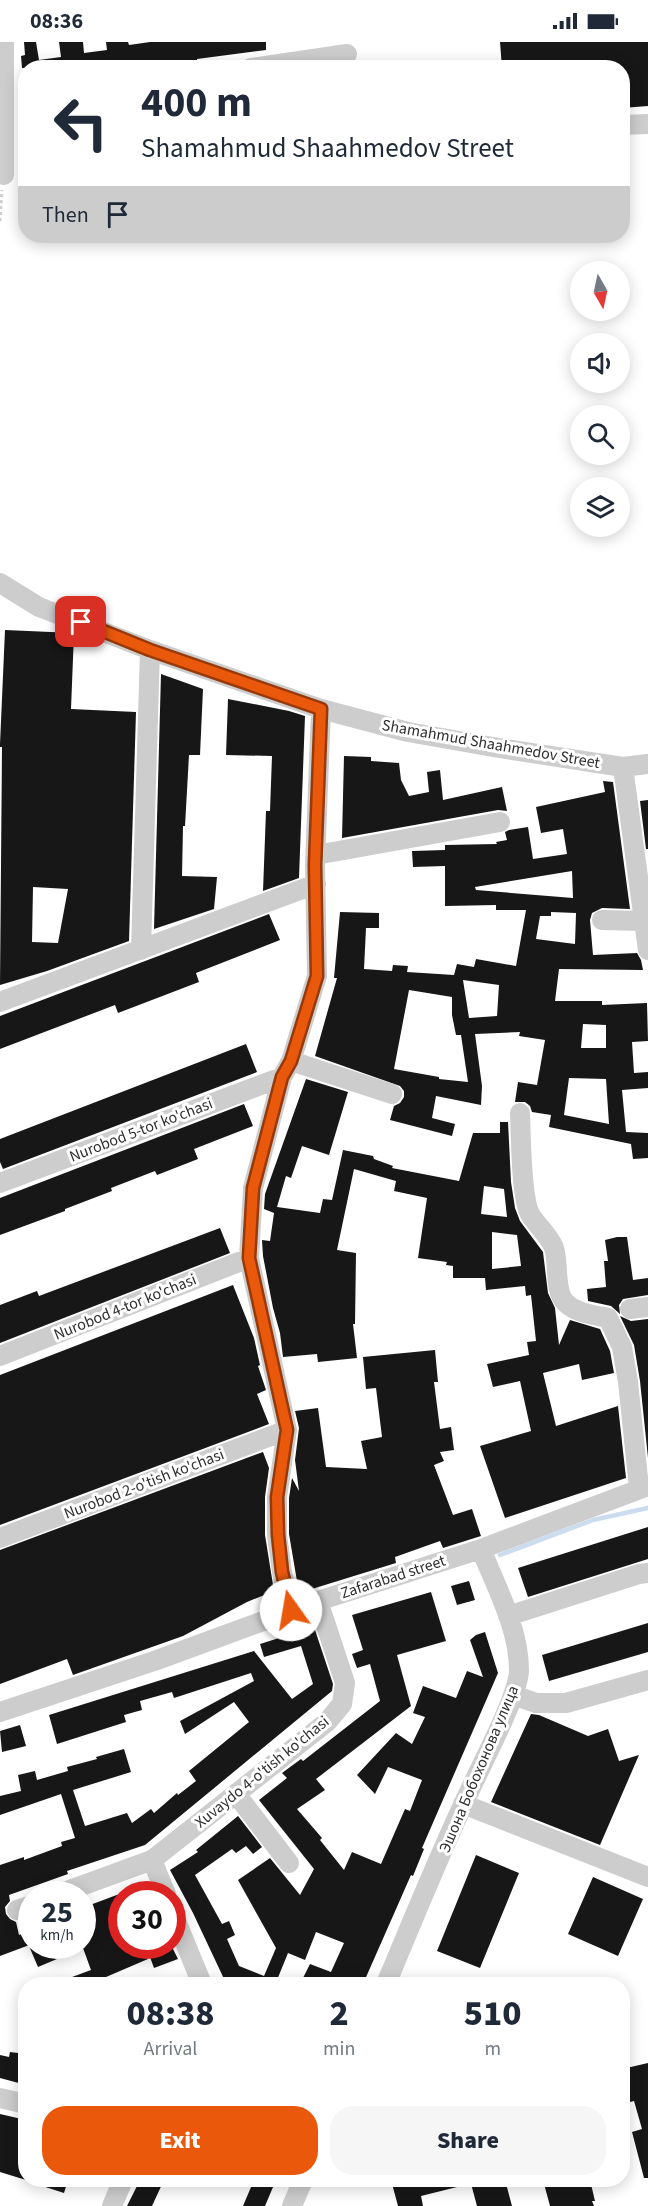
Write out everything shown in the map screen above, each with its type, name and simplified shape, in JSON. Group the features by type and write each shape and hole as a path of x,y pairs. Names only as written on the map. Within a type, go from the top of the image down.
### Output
{"street":[{"path":"4,42 4,175"},
{"path":"306,60 347,54"},
{"path":"630,125 648,124"},
{"name":"Shamahmud Shaahmedov Street","path":"0,583 39,607 150,650 321,709 408,732 624,767 648,764"},
{"path":"141,950 150,650"},
{"path":"291,1610 282,1572 277,1497 287,1430 249,1258 253,1188 287,1069 317,976 316,855 321,709"},
{"path":"624,767 648,950"},
{"path":"316,855 500,822"},
{"path":"0,1002 316,884"},
{"path":"602,920 644,921"},
{"path":"287,1069 392,1094"},
{"name":"Nurobod 5-tor ko'chasi","path":"0,1183 287,1069"},
{"path":"520,1113 526,1198 530,1213 550,1239 555,1251 560,1294 563,1300 581,1311 608,1318 622,1347 644,1487"},
{"name":"Nurobod 4-tor ko'chasi","path":"0,1356 249,1258"},
{"name":"Nurobod 2-o'tish ko'chasi","path":"0,1538 287,1430"},
{"name":"Zafarabad street","path":"0,1712 157,1660 291,1610 480,1549 644,1487"},
{"name":"Эшона Бобохонова улица","path":"389,1977 463,1804 513,1695 519,1674 518,1650 508,1617 480,1549"},
{"path":"508,1617 648,1573"},
{"name":"Xuvaydo 4-o'tish ko'chasi","path":"95,1881 152,1860 327,1722 342,1704 345,1683 318,1601"},
{"path":"513,1695 536,1703 566,1703 648,1680"},
{"path":"236,1794 289,1863"},
{"path":"463,1804 648,1877"},
{"path":"152,1860 161,1881"},
{"path":"186,1945 199,1977"},
{"path":"0,2098 18,2102"},
{"path":"112,2206 120,2187"},
{"path":"292,2206 300,2187"}],"path":[{"path":"0,221 4,175"}],"building":[{"path":"24,42 36,42 39,60 21,60 21,56 25,55"},
{"path":"59,42 83,42 84,53 107,50 106,42 128,42 129,45 150,42 266,42 266,50 197,59 39,60 61,57"},
{"path":"500,42 648,42 648,106 630,107 630,60 501,60"},
{"path":"5,630 74,633 71,709 136,712 129,941 47,971 0,985 2,747 0,747","holes":["33,887 68,889 58,943 32,942"]},
{"path":"161,674 203,689 200,755 189,755 185,826 183,826 182,876 217,877 214,909 154,929"},
{"path":"228,699 305,716 299,878 263,891 266,811 270,811 272,756 226,755"},
{"path":"344,756 371,757 371,761 399,763 401,780 409,796 429,792 427,772 440,770 443,800 502,787 507,811 498,810 342,838"},
{"path":"603,781 613,782 630,909 602,908 592,913 590,920 593,955 637,953 643,970 559,969 555,1001 602,1001 602,1005 647,1003 648,1041 632,1042 634,1073 648,1072 648,1088 622,1090 626,1132 648,1133 648,1158 633,1159 631,1144 549,1127 551,1115 532,1112 530,1106 525,1102 515,1102 518,1082 537,1085 545,1040 519,1036 520,1032 475,1034 482,1086 481,1105 436,1096 432,1118 455,1124 452,1136 390,1120 394,1106 404,1097 404,1091 400,1086 315,1056 337,978 334,978 340,912 379,913 379,928 366,928 364,969 392,971 393,965 408,966 407,972 454,975 457,964 474,967 476,959 516,966 526,910 496,910 496,905 445,906 445,866 413,867 412,851 445,850 445,845 497,844 496,842 507,840 505,832 528,827 533,859 567,854 563,829 541,833 536,807 605,792","holes":["572,871 573,898 476,890 475,887","551,912 576,913 575,944 536,939 540,916 551,916","463,980 499,985 497,1016 469,1018","409,990 452,997 452,1015 456,1035 461,1035 468,1082 439,1079 439,1077 394,1069","583,1024 606,1025 606,1048 581,1048","569,1078 606,1079 609,1124 564,1115"]},
{"path":"648,800 648,849 646,849 640,801"},
{"path":"269,914 280,940 196,973 199,982 118,1013 115,1005 0,1049 0,1016"},
{"path":"246,1044 257,1072 3,1169 0,1162 0,1139"},
{"path":"306,1079 348,1092 329,1155 302,1146 291,1178 286,1176 277,1207 320,1213 323,1199 332,1200 343,1150 373,1156 374,1159 393,1166 392,1168 459,1181 473,1133 500,1133 500,1122 508,1122 511,1182 515,1208 520,1221 543,1252 548,1293 555,1308 559,1345 570,1320 600,1329 610,1351 614,1373 582,1380 579,1364 543,1373 556,1426 618,1406 626,1478 505,1518 480,1446 531,1431 520,1381 493,1387 487,1364 529,1355 527,1342 536,1341 531,1295 526,1296 525,1286 486,1290 485,1278 453,1278 453,1266 446,1265 447,1262 418,1258 427,1198 394,1191 396,1181 354,1169 337,1250 356,1253 355,1324 353,1324 357,1358 318,1362 317,1354 283,1357 263,1256 262,1240 270,1241 274,1213 264,1209 265,1194","holes":["484,1186 504,1189 507,1217 481,1214","492,1232 517,1235 521,1266 492,1269"]},
{"path":"244,1104 253,1126 194,1149 198,1159 157,1175 155,1171 111,1188 112,1191 65,1209 65,1211 0,1235 0,1198"},
{"path":"220,1228 230,1253 0,1343 0,1305 37,1291 39,1296"},
{"path":"627,1237 633,1280 648,1278 648,1295 623,1299 619,1305 620,1314 611,1306 588,1301 587,1289 606,1287 604,1261 608,1261 605,1240"},
{"path":"233,1285 254,1338 260,1365 258,1366 266,1390 257,1394 269,1424 0,1525 0,1375"},
{"path":"620,1316 631,1321 648,1319 648,1458 634,1345"},
{"path":"435,1350 438,1382 434,1382 440,1429 451,1427 454,1450 440,1452 444,1461 434,1465 453,1515 472,1509 481,1536 443,1548 440,1541 395,1557 396,1563 299,1593 289,1534 289,1498 292,1478 299,1491 295,1460 299,1428 295,1411 318,1408 326,1467 367,1469 361,1441 382,1437 376,1388 366,1389 363,1357"},
{"path":"263,1452 269,1468 265,1497 265,1535 274,1591 247,1602 183,1636 73,1675 67,1659 0,1684 0,1550"},
{"path":"648,1527 648,1559 528,1597 518,1568"},
{"path":"469,1581 475,1600 457,1605 451,1586"},
{"path":"431,1592 446,1641 397,1655 411,1706 316,1779 325,1790 297,1809 322,1838 320,1840 344,1870 352,1852 381,1864 405,1809 410,1811 422,1780 388,1767 375,1794 357,1775 396,1733 412,1744 425,1717 413,1713 423,1686 456,1698 467,1671 483,1677 470,1640 485,1632 498,1673 422,1848 424,1849 413,1876 411,1875 366,1977 304,1977 310,1964 331,1972 344,1943 316,1932 305,1960 288,1953 278,1977 223,1977 186,1900 186,1881 176,1881 170,1870 198,1852 196,1850 238,1816 262,1847 253,1854 246,1846 236,1853 232,1849 195,1875 222,1924 229,1921 235,1935 227,1939 239,1966 264,1976 276,1948 238,1880 270,1858 300,1895 314,1869 259,1800 287,1778 282,1773 301,1759 303,1761 380,1701 370,1664 357,1668 352,1654 363,1650 352,1615"},
{"path":"648,1623 648,1652 549,1681 542,1655"},
{"path":"314,1627 333,1684 332,1691 145,1845 67,1871 68,1874 48,1881 18,1881 18,1892 9,1895 10,1901 5,1907 6,1914 16,1922 18,1949 0,1956 0,1865 24,1857 24,1860 62,1846 61,1842 75,1838 61,1794 0,1815 0,1796 21,1791 18,1775 35,1771 37,1780 68,1771 67,1767 124,1749 131,1772 73,1790 85,1826 127,1813 132,1823 151,1809 154,1813 177,1793 178,1795 196,1781 189,1771 249,1722 234,1702 185,1734 180,1721 254,1681 251,1673 174,1698 172,1692 140,1701 142,1710 124,1715 126,1722 57,1744 49,1715 254,1651 292,1699 313,1684 301,1646 264,1657 260,1644"},
{"path":"531,1714 539,1715 588,1736 608,1729 619,1761 639,1755 600,1845 491,1802"},
{"path":"20,1725 26,1746 2,1752 0,1731"},
{"path":"476,1855 519,1873 480,1968 437,1951"},
{"path":"593,1877 643,1899 618,1956 568,1934"},
{"path":"108,1898 108,1959 148,1959 106,1977 72,1977 91,1970 87,1959 96,1959 96,1903"},
{"path":"35,1959 57,1959 38,1967"},
{"path":"151,1959 178,1959 154,1968"},
{"path":"10,2052 18,2053 18,2083 0,2078 0,2055 9,2057"},
{"path":"648,2063 648,2178 644,2178 632,2132 642,2129 634,2101 630,2102 630,2067"},
{"path":"0,2114 18,2118 18,2178 0,2172"},
{"path":"45,2187 66,2187 64,2193"},
{"path":"136,2187 161,2187 152,2206 127,2206"},
{"path":"251,2187 273,2187 265,2206 243,2206"},
{"path":"393,2187 457,2187 421,2196 423,2206 398,2206"},
{"path":"472,2187 507,2187 512,2206 477,2206"},
{"path":"545,2187 592,2187 594,2206 550,2206"}],"waterway":[{"path":"500,1555 593,1520 648,1508"}],"route":[{"path":"81,622 150,650 321,709 315,865 317,976 291,1061 282,1077 253,1188 249,1258 287,1430 277,1497 282,1572 291,1610"}]}
